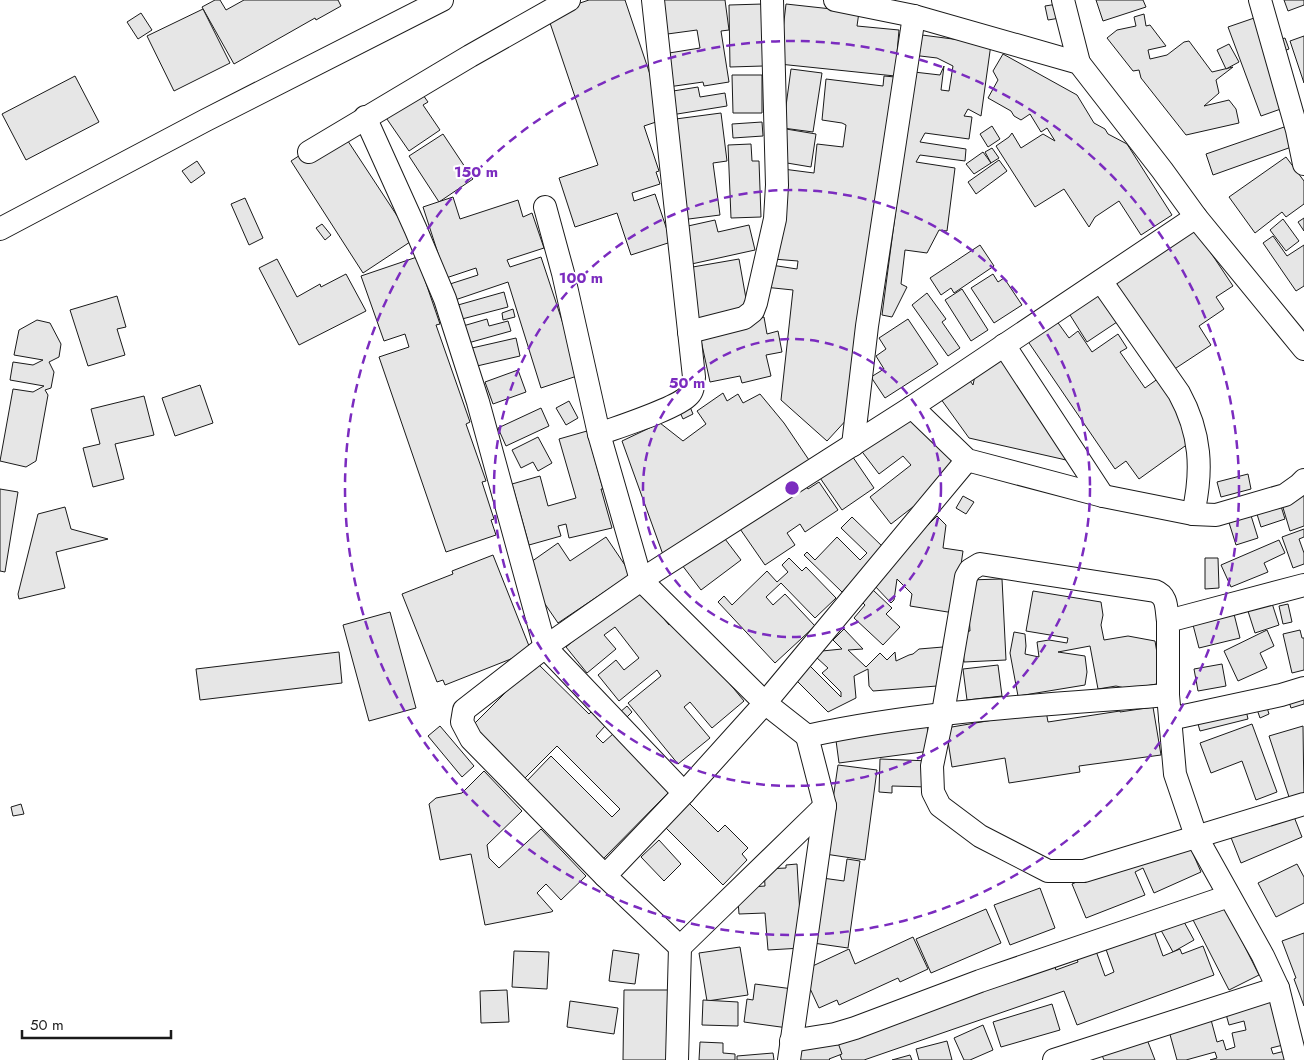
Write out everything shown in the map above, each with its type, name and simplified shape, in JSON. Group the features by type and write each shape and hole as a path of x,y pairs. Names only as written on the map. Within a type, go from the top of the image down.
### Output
{"street":[{"path":"0,229 206,120 442,0"},
{"path":"599,434 667,408 686,398 691,394 694,377 653,0"},
{"path":"689,332 750,315 756,303 761,285 775,219 777,185 772,0"},
{"path":"835,0 914,16 1079,63"},
{"path":"1063,0 1079,63 1196,217 1304,349"},
{"path":"1260,0 1297,130 1304,164"},
{"path":"309,152 561,2"},
{"path":"853,445 867,326 914,16"},
{"path":"366,117 445,299 478,402 545,647 684,793"},
{"path":"545,207 563,273 599,434 641,580 765,703 807,736 825,806 790,1051 980,982 1229,896"},
{"path":"680,947 605,876 471,739 462,722 464,710 545,647 641,580 912,407 1196,217"},
{"path":"1101,280 1179,393 1189,411 1199,459 1197,495 1193,514"},
{"path":"1004,345 1103,496"},
{"path":"912,407 967,460 1103,496 1193,514 1216,514 1285,495 1304,480"},
{"path":"605,876 684,793 765,703 967,460"},
{"path":"1296,1060 1278,988 1263,956 1196,836 1175,774 1168,695 1168,621 1166,601 1160,593 1155,591 980,564 975,566 966,577 932,766 933,792 940,806 980,836 1048,871 1084,871 1196,836 1304,804"},
{"path":"1168,621 1304,585"},
{"path":"1170,720 1304,688"},
{"path":"807,736 847,727 943,713 1168,695"},
{"path":"677,1060 680,947 825,806"},
{"path":"1054,1060 1278,988"}],"building":[{"path":"215,0 220,0 226,10 244,0 338,0 341,6 316,20 315,18 234,64 202,7"},
{"path":"589,0 625,0 665,119 644,126 659,171 656,172 660,184 632,193 634,201 655,194 671,242 631,255 617,213 575,227 559,178 598,165 547,14"},
{"path":"655,0 725,0 729,30 721,31 729,82 704,86 703,82 668,87 663,54 700,48 697,30 660,35"},
{"path":"1096,0 1143,0 1146,7 1103,21"},
{"path":"1284,0 1304,0 1304,5 1288,11"},
{"path":"1064,3 1066,17 1048,20 1045,6"},
{"path":"763,4 763,66 730,67 729,5"},
{"path":"786,4 859,12 857,26 899,30 895,76 779,64"},
{"path":"203,9 230,63 174,91 147,36"},
{"path":"141,13 152,30 138,39 127,22"},
{"path":"1144,14 1146,26 1150,25 1166,46 1148,50 1150,59 1167,55 1184,42 1189,41 1212,72 1233,67 1216,80 1219,93 1204,106 1229,100 1236,109 1239,123 1186,135 1141,78 1139,70 1133,71 1107,38 1117,30 1136,26 1134,17"},
{"path":"1260,16 1292,105 1261,116 1228,27"},
{"path":"922,35 991,44 981,116 968,109 964,116 972,117 969,139 925,133 920,142 966,149 965,161 920,155 916,162 955,168 947,231 939,230 927,253 905,250 901,284 907,287 892,317 882,315 914,72 940,75 944,66 941,90 949,91 953,66 937,58 912,55"},
{"path":"1304,36 1304,83 1290,41"},
{"path":"1285,38 1289,49 1276,54 1271,42"},
{"path":"1229,44 1239,62 1226,69 1217,50"},
{"path":"1003,54 1077,95 1094,123 1105,129 1108,134 1127,144 1172,215 1141,235 1119,201 1095,217 1089,227 1064,189 1035,207 996,146 1012,133 1021,148 1043,134 1055,141 1047,128 1041,132 1030,114 1021,120 1014,116 1011,111 988,98 998,80 993,71"},
{"path":"791,69 822,73 813,132 783,128"},
{"path":"732,75 762,75 762,113 733,113"},
{"path":"75,76 99,122 26,160 2,114"},
{"path":"884,76 895,77 849,417 827,441 781,400 793,290 764,287 771,265 797,269 798,261 773,259 783,169 814,173 817,144 843,147 846,125 822,120 826,79 883,86"},
{"path":"416,85 428,102 423,105 440,130 409,151 380,109"},
{"path":"698,87 700,97 725,93 727,106 671,115 667,92"},
{"path":"721,113 727,161 713,163 720,215 681,220 668,120"},
{"path":"762,122 763,136 733,138 732,124"},
{"path":"1290,125 1297,145 1213,175 1206,154"},
{"path":"992,126 1000,139 988,147 980,134"},
{"path":"340,129 413,240 363,273 291,161"},
{"path":"786,129 816,134 811,167 781,162"},
{"path":"443,134 473,179 439,202 409,156"},
{"path":"751,144 752,161 759,161 761,217 731,218 728,145"},
{"path":"992,148 999,158 991,163 985,152"},
{"path":"983,152 991,163 974,174 966,164"},
{"path":"1286,157 1304,181 1304,204 1286,217 1282,212 1255,233 1229,197"},
{"path":"999,160 1007,171 976,194 968,182"},
{"path":"197,161 205,173 191,183 182,171"},
{"path":"453,197 460,219 518,200 523,217 532,213 544,248 507,260 510,267 541,257 580,375 541,388 508,282 455,300 450,284 478,275 476,268 446,278 423,207"},
{"path":"245,198 263,238 249,245 231,204"},
{"path":"1304,218 1304,231 1298,222"},
{"path":"1283,219 1299,241 1286,251 1270,230"},
{"path":"715,220 718,232 749,225 755,250 687,265 679,228"},
{"path":"322,224 331,235 325,240 316,228"},
{"path":"1193,226 1233,286 1216,297 1224,309 1199,326 1211,345 1173,370 1113,281"},
{"path":"1273,236 1287,256 1304,245 1304,286 1296,291 1263,243"},
{"path":"980,245 994,266 954,293 951,288 941,295 930,278"},
{"path":"417,257 440,324 436,325 470,422 466,424 486,481 482,482 494,519 491,520 496,535 446,552 379,357 409,347 405,334 384,341 361,276"},
{"path":"277,259 297,297 320,284 321,287 346,274 366,311 299,345 259,268"},
{"path":"739,259 748,310 696,320 687,268"},
{"path":"993,274 998,282 1004,278 1022,305 994,323 971,288"},
{"path":"1103,282 1126,316 1087,342 1065,307"},
{"path":"962,289 988,330 971,341 945,300"},
{"path":"504,292 508,307 462,319 458,305"},
{"path":"927,293 946,319 942,322 960,348 948,356 912,305"},
{"path":"117,296 126,327 117,329 125,355 88,366 70,310"},
{"path":"513,309 515,317 503,320 502,313"},
{"path":"764,317 767,334 778,331 782,352 766,355 771,376 742,383 740,376 710,382 699,331"},
{"path":"487,319 489,326 508,321 511,331 468,343 463,326"},
{"path":"908,319 938,364 885,398 871,377 884,369 876,356 886,349 879,338"},
{"path":"37,320 50,323 61,344 59,357 49,362 54,372 51,388 45,390 48,395 36,461 26,467 0,461 13,389 33,392 44,386 10,380 13,362 33,365 43,360 14,355 19,330"},
{"path":"1056,320 1069,338 1078,331 1092,352 1118,334 1127,348 1120,352 1145,388 1166,373 1199,436 1139,479 1126,461 1115,469 1027,340"},
{"path":"516,338 520,356 477,366 472,348"},
{"path":"1010,344 1097,467 969,438 938,395 966,375 973,385 977,366"},
{"path":"518,370 526,392 493,404 485,382"},
{"path":"200,385 213,423 175,436 162,398"},
{"path":"723,393 727,401 738,394 743,403 760,394 784,423 811,463 666,563 622,441 660,423 683,441 706,424 697,411"},
{"path":"144,396 154,435 115,444 124,479 93,487 83,448 100,444 91,409"},
{"path":"569,401 578,418 566,425 556,408"},
{"path":"688,402 693,414 683,419 677,406"},
{"path":"914,407 963,468 891,524 870,497 911,465 903,456 879,474 860,449"},
{"path":"541,408 549,426 506,446 498,428"},
{"path":"587,431 612,528 569,538 566,524 558,526 561,536 529,545 512,484 540,476 548,506 576,498 559,439"},
{"path":"538,437 552,463 538,471 533,462 521,468 512,450"},
{"path":"848,450 874,488 842,510 816,472"},
{"path":"1248,474 1251,489 1221,497 1217,482"},
{"path":"803,482 808,489 819,482 838,510 805,532 800,524 787,533 795,545 765,565 738,526"},
{"path":"0,489 18,492 5,572 0,571"},
{"path":"1304,494 1304,526 1290,531 1281,501"},
{"path":"963,496 974,502 966,514 956,508"},
{"path":"1280,503 1285,519 1261,527 1256,511"},
{"path":"1248,506 1258,538 1236,545 1226,513"},
{"path":"65,507 71,529 108,539 56,552 65,588 19,599 18,594 38,514"},
{"path":"937,516 946,525 943,548 963,551 954,613 910,606 912,594 897,579 894,600 891,603 873,584 900,553"},
{"path":"852,517 884,548 842,592 804,555 807,552 815,560 837,537 860,560 867,553 841,528"},
{"path":"1304,529 1304,537 1299,539 1304,553 1304,564 1293,568 1282,537"},
{"path":"722,535 741,560 701,590 682,565"},
{"path":"606,537 631,574 558,623 521,569 558,543 570,561"},
{"path":"1279,540 1285,553 1264,563 1268,572 1231,587 1221,565"},
{"path":"493,555 531,651 445,685 443,680 437,682 402,594 453,574 452,571"},
{"path":"789,558 802,571 806,567 836,598 815,618 781,583 766,597 773,605 785,594 815,626 775,663 718,602 724,596 732,605 767,571 777,582 788,572 782,565"},
{"path":"1205,558 1218,558 1219,588 1205,589"},
{"path":"1002,579 1006,660 964,662 962,632 970,631 967,580"},
{"path":"638,587 669,625 676,619 744,701 712,728 690,702 684,707 710,738 678,764 628,703 661,676 657,670 619,701 598,675 616,660 624,670 639,658 615,627 604,635 616,649 587,673 566,647"},
{"path":"873,590 892,608 886,614 900,627 883,645 854,618 865,605 862,602"},
{"path":"1033,591 1101,602 1103,615 1101,625 1104,640 1128,636 1155,641 1162,683 1129,689 1116,686 1098,689 1090,646 1058,652 1085,656 1087,672 1085,685 1018,696 1010,653 1014,632 1025,634 1025,654 1039,657 1037,642 1049,640 1067,643 1068,638 1026,631"},
{"path":"1270,597 1279,625 1255,633 1246,605"},
{"path":"1288,604 1292,622 1283,624 1279,606"},
{"path":"1233,610 1240,638 1199,648 1192,621"},
{"path":"390,612 416,708 369,721 343,625"},
{"path":"844,629 863,649 848,650 866,667 880,653 887,660 895,652 896,661 913,654 919,649 943,647 937,686 873,691 869,686 868,669 854,676 856,698 828,712 796,680 810,666 841,697 841,692 822,673 828,668 816,657 822,651 842,649 833,640"},
{"path":"1267,630 1274,646 1260,653 1267,668 1238,681 1224,651"},
{"path":"1300,630 1302,638 1304,638 1304,670 1292,673 1283,634"},
{"path":"339,652 342,683 200,700 196,669"},
{"path":"536,662 589,714 591,712 605,726 596,736 603,743 614,733 671,790 602,860 525,783 551,756 612,817 620,809 557,746 523,780 470,728"},
{"path":"1222,664 1226,686 1198,691 1194,669"},
{"path":"998,665 1002,696 967,700 963,669"},
{"path":"1304,682 1304,704 1291,708 1285,689"},
{"path":"1243,697 1248,719 1200,731 1194,710"},
{"path":"1253,698 1265,701 1269,714 1260,718"},
{"path":"627,706 632,712 625,719 619,713"},
{"path":"1153,707 1161,755 1079,766 1080,772 1009,783 1005,758 952,767 946,728 1046,711 1048,722"},
{"path":"927,721 930,751 839,763 835,733"},
{"path":"1252,724 1277,792 1256,800 1242,761 1211,773 1200,743"},
{"path":"440,726 474,766 462,777 428,736"},
{"path":"1303,726 1304,798 1291,803 1269,736"},
{"path":"880,759 930,761 929,787 892,786 892,793 879,792"},
{"path":"838,765 877,770 865,860 825,854"},
{"path":"484,771 522,811 487,845 489,858 499,868 541,829 586,876 561,900 546,884 537,893 553,911 551,912 485,925 471,854 440,860 429,804 436,798 462,793"},
{"path":"689,803 718,832 725,825 748,848 742,854 747,860 723,885 665,827"},
{"path":"21,804 24,814 13,816 11,807"},
{"path":"1289,804 1302,837 1241,863 1228,830"},
{"path":"1185,835 1201,872 1154,893 1143,868 1135,872 1145,895 1086,918 1072,884"},
{"path":"659,840 681,864 664,881 641,857"},
{"path":"847,859 860,861 848,948 806,942 815,877 844,881"},
{"path":"797,864 802,948 768,950 765,913 739,914 737,888 765,886 764,869 786,868 786,865"},
{"path":"1297,864 1304,877 1304,903 1276,917 1258,883"},
{"path":"1040,888 1055,928 1010,945 994,905"},
{"path":"1222,901 1259,975 1229,990 1191,916"},
{"path":"986,909 1001,943 931,973 916,939"},
{"path":"1178,911 1194,940 1173,952 1157,923"},
{"path":"1150,920 1163,956 1180,949 1182,954 1203,946 1214,975 1077,1025 1064,991 864,1060 842,1060 831,1032 1049,949 1056,970 1078,962 1073,947 1092,940 1105,976 1114,972 1102,938"},
{"path":"1304,933 1304,1006 1282,941"},
{"path":"913,937 928,969 900,982 898,978 839,1005 837,1000 819,1008 802,971 849,949 855,964"},
{"path":"740,947 748,995 707,1001 699,953"},
{"path":"613,950 639,954 635,984 609,981"},
{"path":"514,951 549,952 547,989 512,987"},
{"path":"1270,983 1287,1044 1271,1048 1273,1054 1289,1050 1292,1060 1210,1060 1217,1058 1215,1052 1186,1060 1177,1060 1169,1031 1207,1005 1217,1042 1223,1040 1226,1050 1235,1047 1232,1033 1246,1030 1244,1021 1229,1025 1221,996"},
{"path":"755,984 793,989 788,1028 744,1022 747,999 753,1000"},
{"path":"507,990 509,1022 481,1023 480,991"},
{"path":"624,990 668,990 667,1060 623,1060"},
{"path":"703,1000 738,1002 738,1026 702,1025"},
{"path":"570,1001 618,1008 614,1034 567,1027"},
{"path":"1052,1004 1060,1030 1001,1047 993,1022"},
{"path":"1141,1024 1155,1060 1104,1060 1096,1041"},
{"path":"983,1025 993,1050 970,1060 964,1060 954,1038"},
{"path":"832,1026 842,1054 830,1060 797,1060 790,1040"},
{"path":"947,1041 952,1060 919,1060 916,1049"},
{"path":"700,1042 723,1043 723,1053 735,1054 735,1060 699,1060"},
{"path":"773,1053 774,1060 737,1060 737,1056"},
{"path":"910,1055 912,1060 892,1060"}]}
